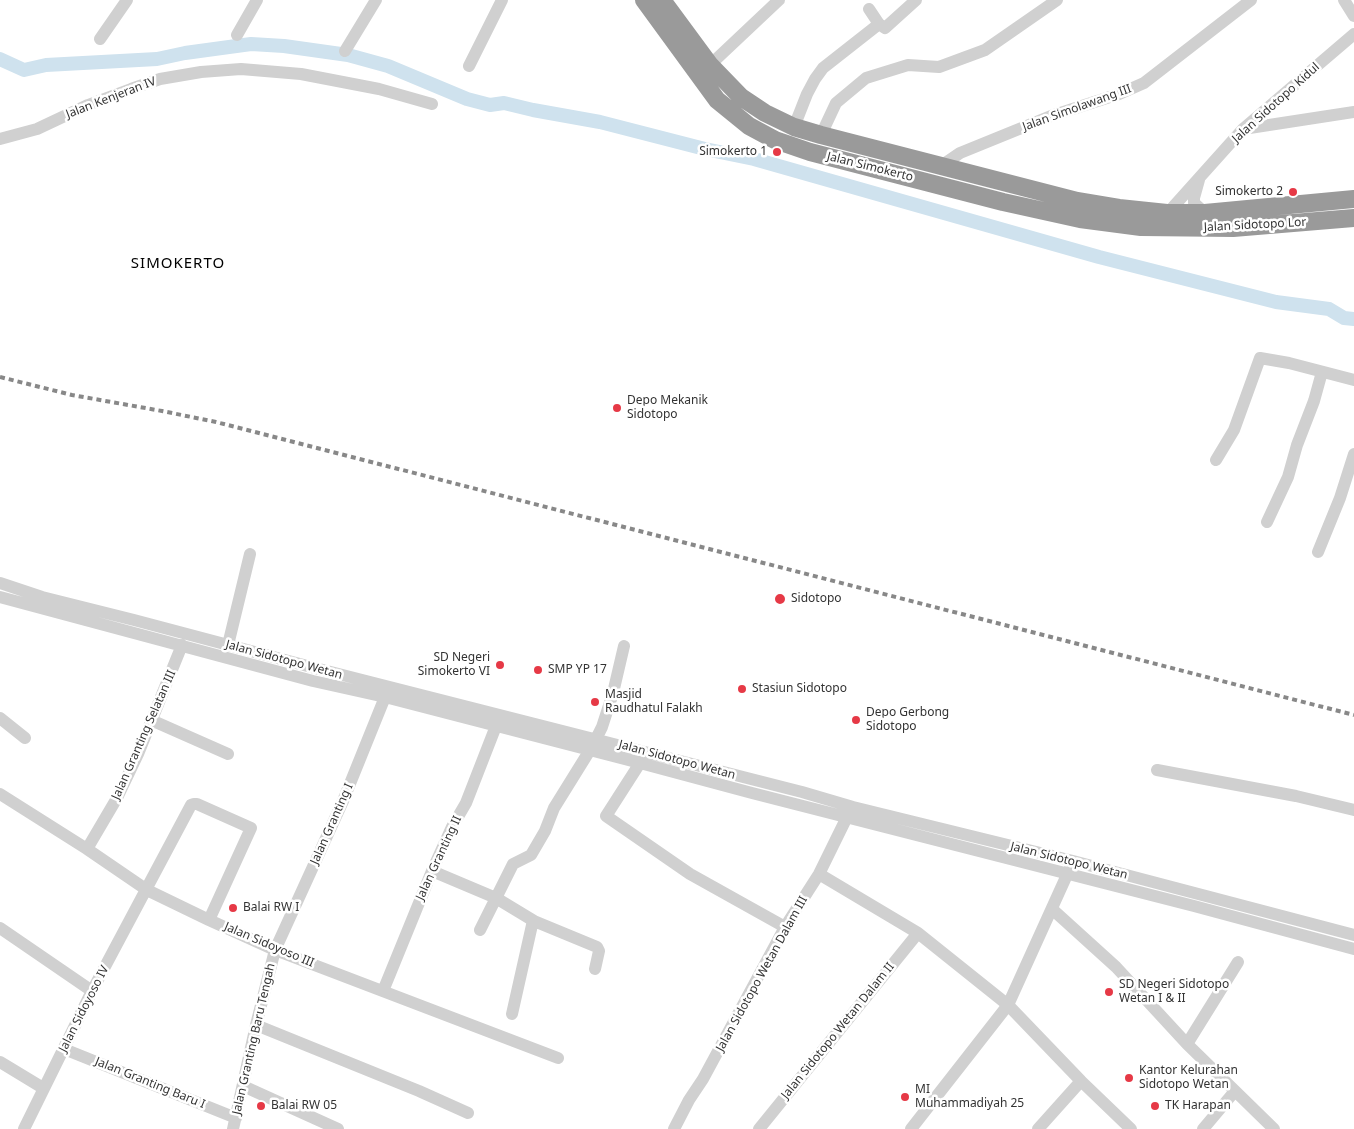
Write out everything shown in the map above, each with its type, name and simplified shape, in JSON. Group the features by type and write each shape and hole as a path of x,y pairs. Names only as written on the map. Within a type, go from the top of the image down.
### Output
{"highway":[{"name":"Jalan Simokerto","path":"644,0 717,100 750,126 775,140 810,152 1003,202 1080,219 1157,228"},
{"name":"Jalan Simokerto","path":"662,0 710,65 741,97 765,113 794,126 822,135 1077,201 1167,213"},
{"name":"Jalan Sidotopo Lor","path":"1167,213 1205,213 1354,199"},
{"name":"Jalan Sidotopo Lor","path":"1157,228 1233,228 1354,218"}],"street":[{"path":"100,39 127,0"},
{"path":"237,35 257,0"},
{"path":"345,51 376,0"},
{"path":"469,66 502,0"},
{"path":"710,65 779,0"},
{"path":"869,9 879,24 885,28 916,0"},
{"path":"822,135 836,103 866,78 908,65 939,67 985,50 1057,0"},
{"name":"Jalan Simolawang III","path":"941,166 966,151 1051,116 1119,94 1144,83 1251,0"},
{"path":"1344,0 1354,16"},
{"path":"794,126 814,79 823,68 879,24"},
{"name":"Jalan Sidotopo Kidul","path":"1157,228 1167,213 1243,129 1354,34"},
{"name":"Jalan Kenjeran IV","path":"0,139 37,129 88,105 131,88 160,79 201,72 241,69 301,74 379,89 432,104"},
{"path":"1243,129 1354,112"},
{"name":"Jalan Sidotopo Kidul","path":"1201,176 1194,202 1205,213"},
{"path":"1216,460 1237,424 1260,358 1354,380"},
{"path":"1267,522 1288,477 1322,372"},
{"path":"1318,552 1340,498 1354,454"},
{"path":"228,644 250,554"},
{"name":"Jalan Sidotopo Wetan","path":"0,583 42,597 228,644 314,675 385,697 1185,903 1354,949"},
{"name":"Jalan Sidotopo Wetan","path":"0,597 182,645 596,739 1354,935"},
{"name":"Jalan Granting Selatan III","path":"87,850 117,798 138,754 182,645"},
{"path":"596,739 613,694 624,646"},
{"name":"Jalan Granting I","path":"275,950 343,801 385,697"},
{"path":"0,718 25,738"},
{"path":"151,720 228,754"},
{"name":"Jalan Granting II","path":"383,991 432,871 452,827 466,803 496,726"},
{"path":"480,930 513,864 531,855 545,831 554,808 590,750"},
{"path":"640,762 606,816 690,874 785,927"},
{"path":"1157,770 1296,796 1354,810"},
{"name":"Jalan Sidoyoso III","path":"2,799 87,850 147,890 209,920 275,950 558,1058"},
{"name":"Jalan Sidoyoso IV","path":"24,1129 92,991 191,805 197,804 251,828 209,920"},
{"name":"Jalan Sidotopo Wetan Dalam III","path":"674,1129 785,927 819,874 847,817"},
{"path":"911,1129 1008,1005 1073,861"},
{"path":"432,871 496,898 534,921 597,947 599,952 595,969"},
{"path":"819,874 918,933 1008,1005 1081,1081 1131,1129"},
{"path":"1052,908 1116,967 1186,1044 1274,1129"},
{"path":"512,1014 534,921"},
{"path":"0,928 92,991"},
{"name":"Jalan Sidotopo Wetan Dalam II","path":"759,1129 918,933"},
{"name":"Jalan Granting Baru Tengah","path":"235,1123 256,1025 275,950"},
{"path":"1186,1044 1238,962"},
{"path":"256,1025 420,1091 468,1113"},
{"name":"Jalan Granting Baru I","path":"64,1049 235,1123"},
{"path":"0,1062 43,1088"},
{"path":"1038,1129 1081,1081"},
{"path":"243,1086 338,1129"},
{"path":"1203,1129 1236,1091"}],"waterway":[{"path":"0,59 24,70 46,65 157,59 185,53 251,44 284,46 348,55 388,66 467,99 490,105 504,103 600,122 705,149 754,159 1099,257 1276,302 1329,309 1344,318 1354,319"}],"railway":[{"path":"0,377 72,395 216,422 1354,715"}],"place":[{"name":"Simokerto 1","path":"777,152"},
{"name":"Simokerto 2","path":"1293,192"},
{"name":"Depo Mekanik Sidotopo","path":"617,408"},
{"name":"Sidotopo","path":"780,599"},
{"name":"SD Negeri Simokerto VI","path":"500,665"},
{"name":"SMP YP 17","path":"538,670"},
{"name":"Stasiun Sidotopo","path":"742,689"},
{"name":"Masjid Raudhatul Falakh","path":"595,702"},
{"name":"Depo Gerbong Sidotopo","path":"856,720"},
{"name":"Balai RW I","path":"233,908"},
{"name":"SD Negeri Sidotopo Wetan I & II","path":"1109,992"},
{"name":"Kantor Kelurahan Sidotopo Wetan","path":"1129,1078"},
{"name":"MI Muhammadiyah 25","path":"905,1097"},
{"name":"Balai RW 05","path":"261,1106"},
{"name":"TK Harapan","path":"1155,1106"}],"district":[{"name":"SIMOKERTO","path":"178,264"}]}
